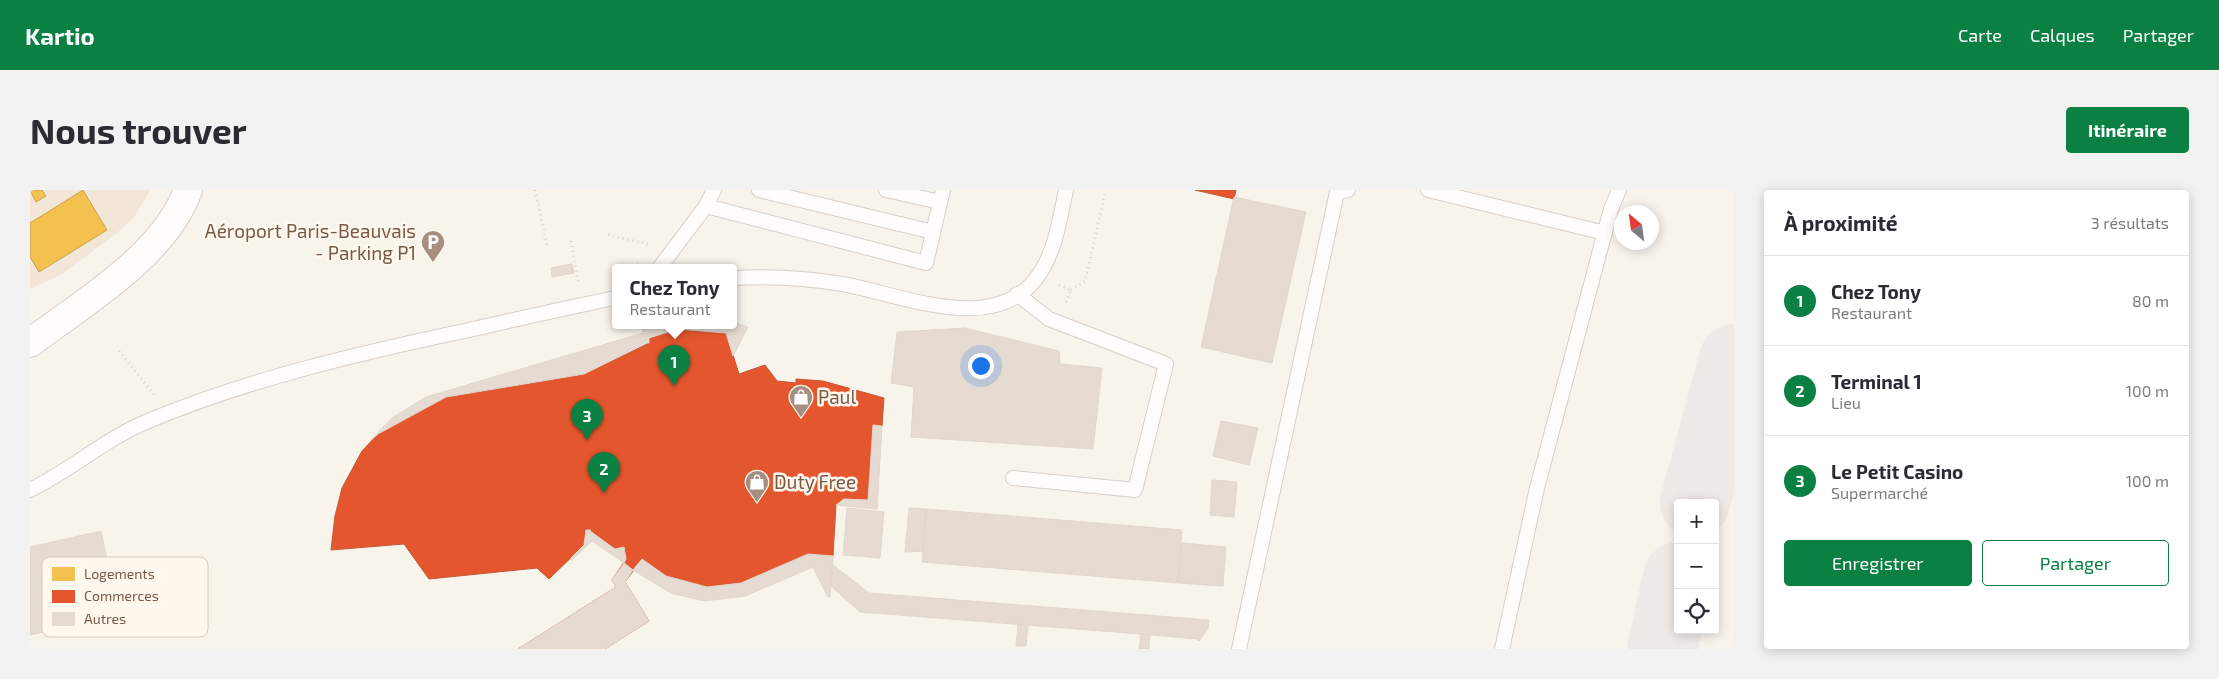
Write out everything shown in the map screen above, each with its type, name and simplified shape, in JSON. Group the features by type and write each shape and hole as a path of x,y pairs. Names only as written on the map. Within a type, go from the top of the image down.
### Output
{"street":[{"path":"30,343 138,261 172,222 188,190"}],"lane":[{"path":"662,264 706,206 714,190"},
{"path":"759,190 933,232"},
{"path":"706,206 926,263 942,196 886,190"},
{"path":"737,278 768,277 822,281 958,309 988,306 1017,294 1040,274 1058,227 1066,190"},
{"path":"1428,190 1605,233"},
{"path":"1502,649 1537,488 1605,233 1619,190"},
{"path":"1239,649 1341,191"},
{"path":"1013,478 1135,490 1166,364 1049,319 1017,294"},
{"path":"30,490 62,472 104,444 168,413 244,386 357,354 612,298"}],"path":[{"path":"535,190 547,245"},
{"path":"1066,302 1070,290 1085,281 1106,190"},
{"path":"608,235 657,246"},
{"path":"571,241 579,285"},
{"path":"1059,285 1070,290"},
{"path":"119,351 168,413"}],"shaded area":[{"path":"30,190 150,190 135,216 118,232 62,274 30,289"}],"building: Logements":[{"path":"30,190 42,190 46,196 36,202"},
{"path":"83,190 107,230 39,272 30,257 30,223"}],"building: Commerces":[{"path":"1195,190 1236,190 1234,199"},
{"path":"678,329 726,333 739,374 765,365 777,381 796,383 796,379 823,381 884,398 882,426 873,425 868,500 844,499 836,505 833,556 808,554 741,583 707,587 666,576 642,559 625,582 649,621 605,649 518,649 616,587 612,580 626,559 624,547 615,549 591,530 586,530 584,545 549,579 537,568 429,579 404,544 331,550 335,516 342,488 362,451 378,434 446,397 584,374 649,343 649,338"}],"building: Autres":[{"path":"1234,197 1306,212 1272,363 1201,347"},
{"path":"572,264 574,273 552,277 551,268"},
{"path":"737,323 748,327 733,356 726,333 678,329 737,329"},
{"path":"965,328 1059,351 1060,364 1102,368 1093,449 911,437 914,387 891,383 897,332"},
{"path":"642,329 678,329 649,338 649,343 647,343"},
{"path":"643,333 647,343 584,374 446,397 378,434 371,440 392,418 426,397"},
{"path":"1221,421 1258,428 1249,465 1213,456"},
{"path":"873,425 882,426 877,509 836,505 844,499 868,500"},
{"path":"1212,480 1237,482 1234,517 1210,515"},
{"path":"847,508 884,512 880,558 843,555"},
{"path":"909,508 926,509 923,551 905,552"},
{"path":"926,509 1182,530 1178,583 922,562"},
{"path":"586,530 591,530 615,549 624,547 626,559 624,563 592,541 571,561 571,558 584,545"},
{"path":"101,531 107,557 42,557 42,632 30,635 30,547"},
{"path":"1182,543 1226,547 1223,586 1178,583"},
{"path":"808,554 833,556 830,597 828,597 813,567 745,596 704,601 671,593 633,570 642,559 666,576 707,587 741,583"},
{"path":"624,563 633,570 625,582 649,621 605,649 518,649 616,587 612,580"},
{"path":"832,564 869,593 1209,620 1208,629 1199,641 1197,639 1141,634 860,612 831,586"},
{"path":"1018,624 1028,625 1026,646 1016,646"},
{"path":"1141,634 1150,635 1149,649 1139,649"}],"taxiway":[{"path":"1696,499 1734,359"},
{"path":"1662,649 1675,589"}],"place":[{"name":"Aéroport Paris-Beauvais - Parking P1","path":"433,263"},
{"name":"Chez Tony","path":"674,386"},
{"name":"Paul","path":"801,418"},
{"name":"Le Petit Casino","path":"587,440"},
{"name":"Terminal 1","path":"604,493"},
{"name":"Duty Free","path":"757,503"}]}
